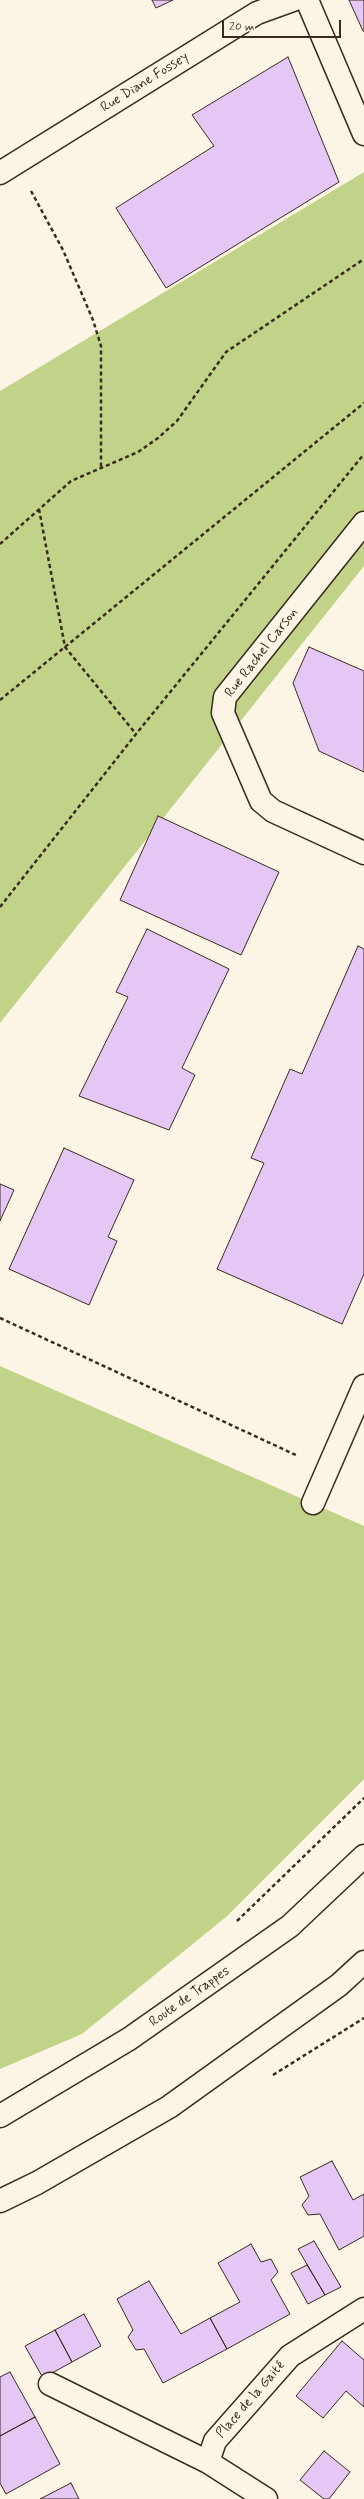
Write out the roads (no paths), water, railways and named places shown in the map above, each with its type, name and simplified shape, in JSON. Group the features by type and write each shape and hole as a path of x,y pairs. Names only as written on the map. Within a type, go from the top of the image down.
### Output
{"street":[{"name":"Rue Diane Fossey","path":"8,168 257,14 293,0"},
{"path":"307,0 364,134"},
{"name":"Rue Rachel Carson","path":"364,523 225,697 223,713 261,801 273,811 364,853"},
{"path":"313,1503 364,1386"},
{"name":"Route de Trappes","path":"0,2116 129,2039 290,1926 364,1856"},
{"path":"0,2201 37,2183 169,2107 339,1985 364,1962"},
{"name":"Place de la Gaité","path":"208,2462 215,2441 290,2356 364,2309"},
{"path":"50,2384 208,2462 266,2499"}]}
